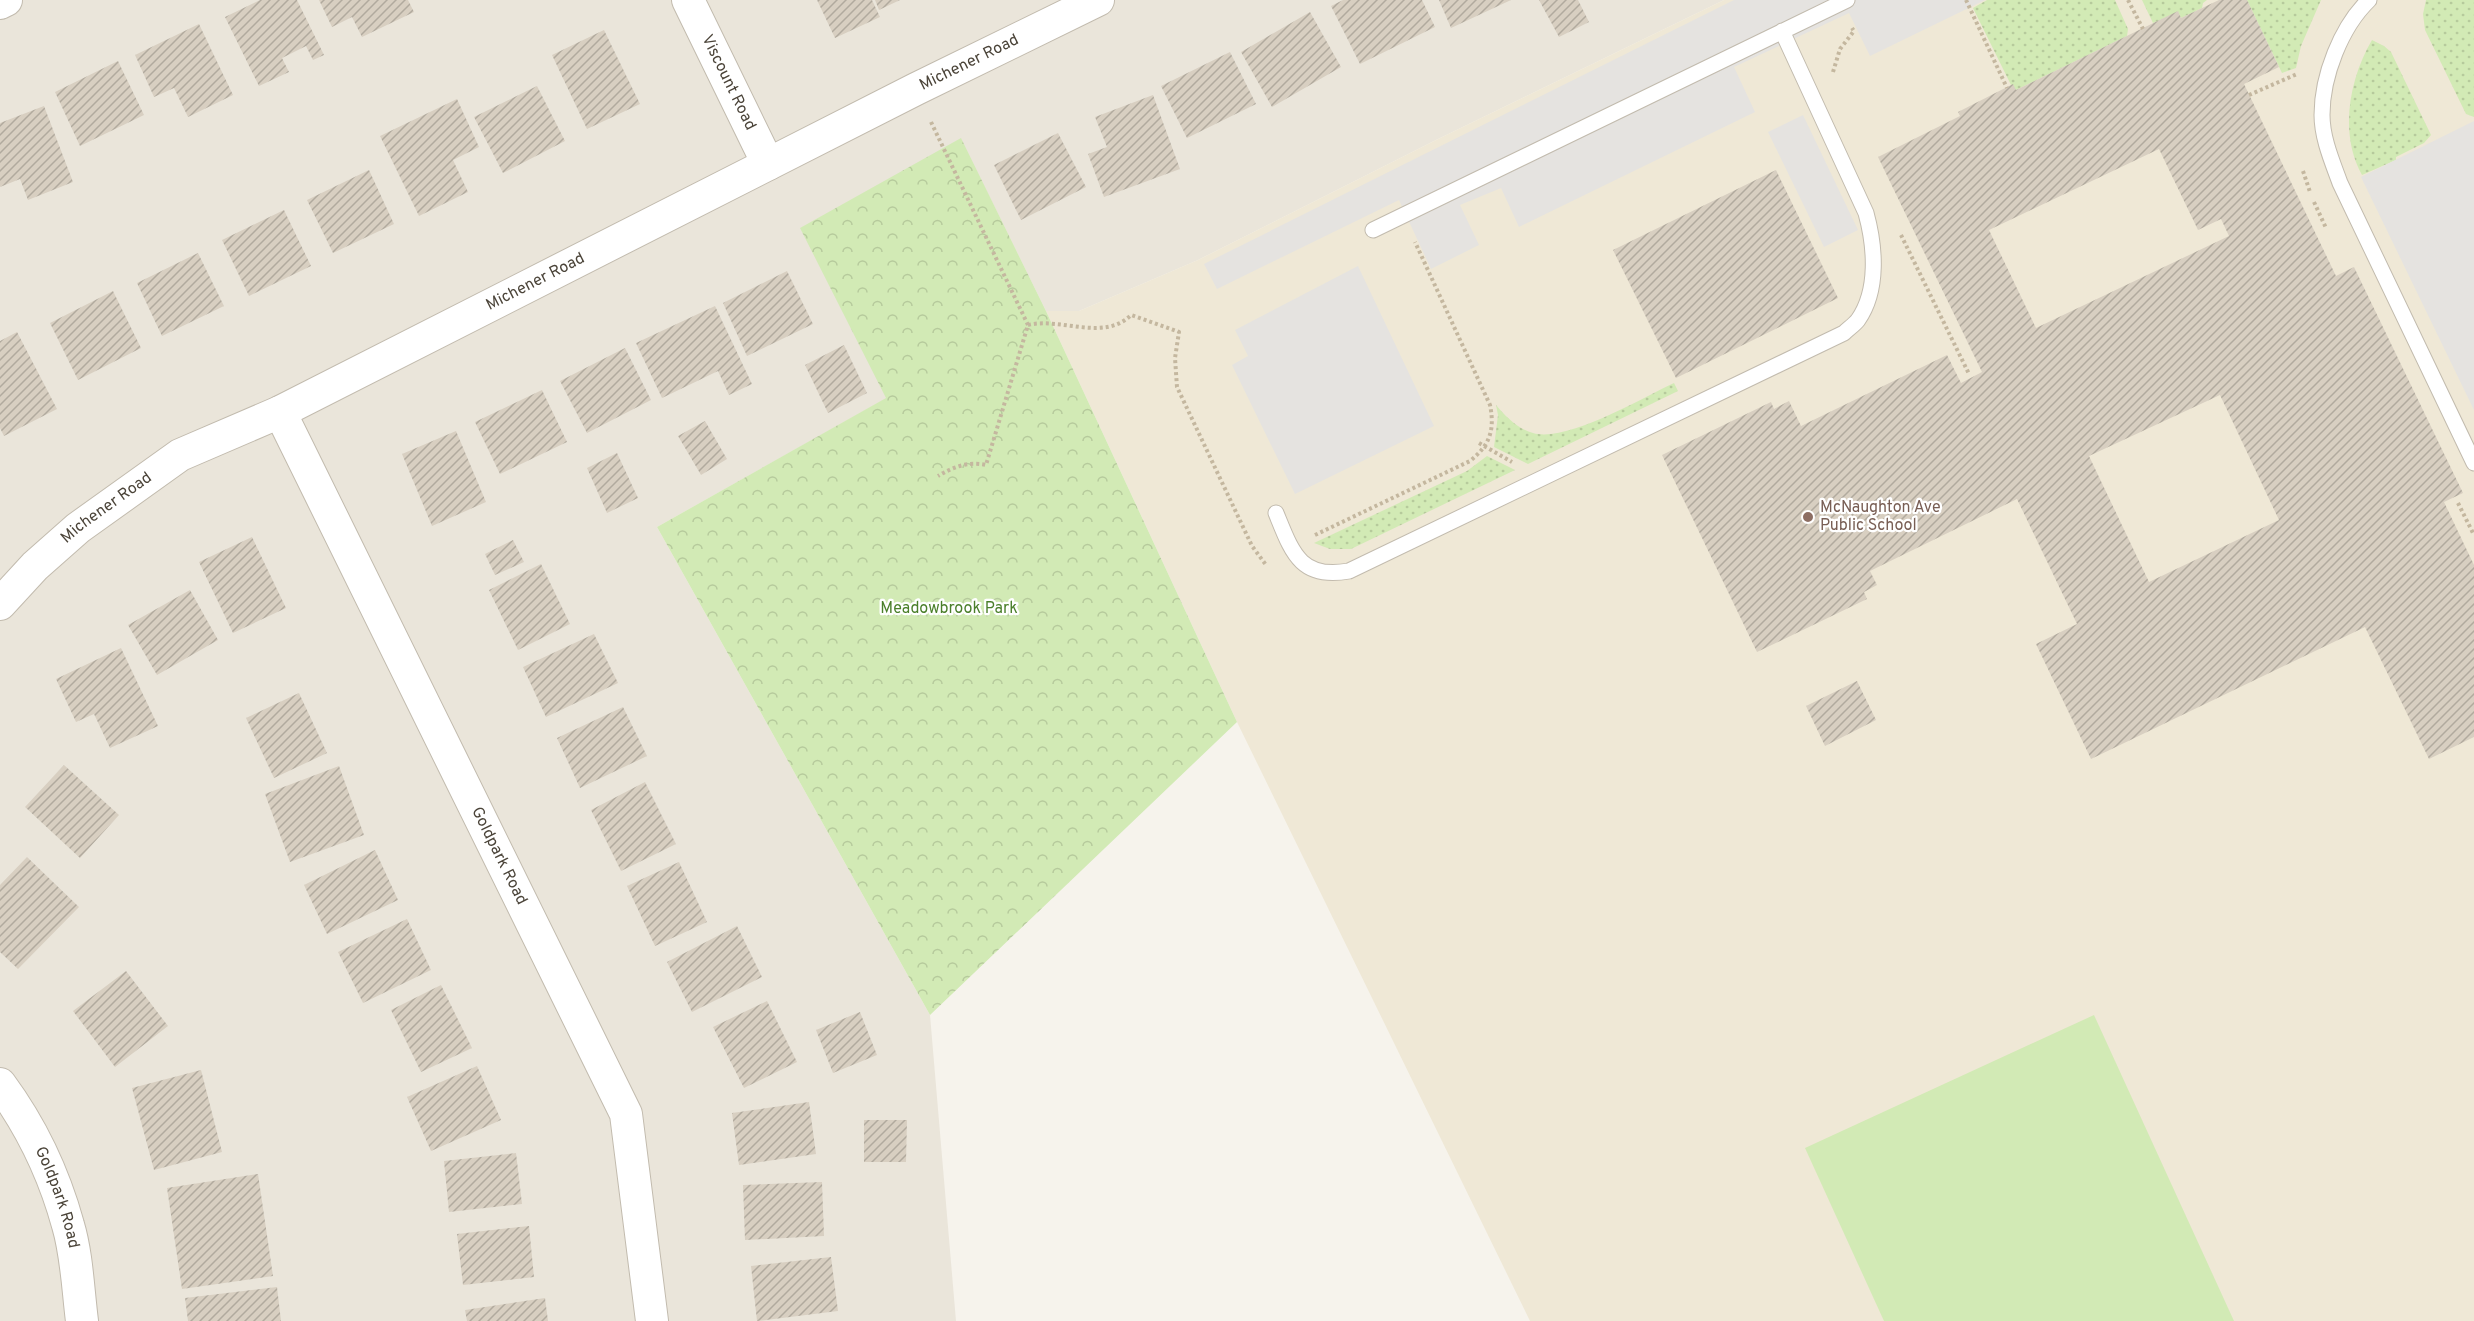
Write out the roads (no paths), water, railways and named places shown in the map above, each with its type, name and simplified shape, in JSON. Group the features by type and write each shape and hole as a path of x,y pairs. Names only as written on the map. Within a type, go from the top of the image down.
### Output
{"street":[{"path":"0,3 6,0"},
{"name":"Viscount Road","path":"688,0 768,164"},
{"name":"Michener Road","path":"0,604 35,566 78,528 180,455 280,412 915,89 1098,0"},
{"name":"Goldpark Road","path":"280,412 627,1114 652,1321"},
{"name":"Goldpark Road","path":"0,1084 16,1105 48,1165 69,1227 82,1321"}],"lane":[{"path":"1373,230 1847,0"},
{"path":"2369,0 2358,11 2342,36 2329,72 2322,115 2327,148 2340,183 2474,463"},
{"path":"1276,513 1289,546 1300,563 1315,571 1333,574 1349,571 1844,333 1857,320 1865,304 1872,271 1872,235 1866,213 1782,32"}],"place":[{"name":"McNaughton Ave Public School","path":"1808,517"}],"park label":[{"name":"Meadowbrook Park","path":"949,609"}]}
